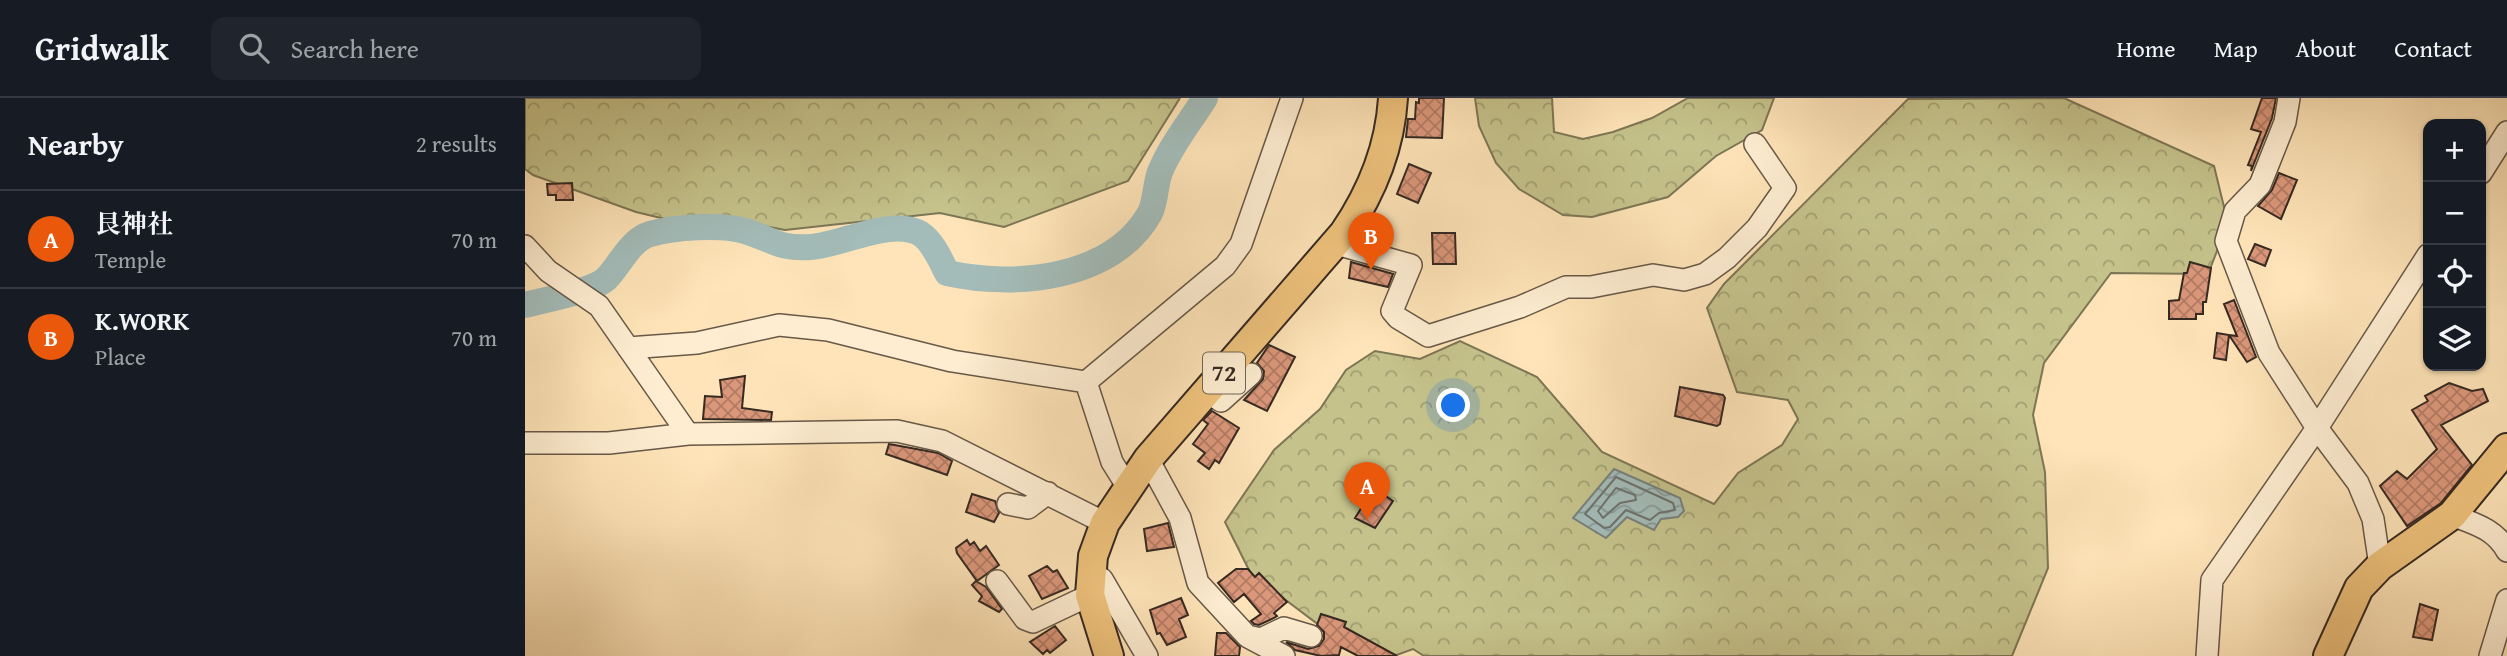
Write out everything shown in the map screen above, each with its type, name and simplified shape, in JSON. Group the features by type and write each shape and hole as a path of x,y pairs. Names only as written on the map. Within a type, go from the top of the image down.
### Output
{"main road":[{"name":"72","path":"1090,584 1105,523 1127,486 1340,239 1369,194 1379,169 1393,98"},
{"path":"2328,656 2359,588 2380,566 2452,515 2507,448"},
{"path":"1090,584 1109,656"}],"street":[{"path":"628,348 697,343 779,325 828,330 952,361 1086,382 1225,266 1241,244 1292,98"},
{"path":"2289,98 2285,122 2260,185 2235,211 2226,241 2269,353 2317,428 2358,483 2373,519 2380,566"},
{"path":"2486,165 2507,132"},
{"path":"1340,239 1411,265 1392,311 1427,336 1520,307 1566,287 1591,287 1653,275 1684,281 1705,274 1727,258 1779,201 1785,188 1755,144"},
{"path":"1340,239 1419,252"},
{"path":"525,246 548,271 599,306 688,434"},
{"path":"2207,656 2212,580 2317,428 2423,263"},
{"path":"1208,392 1221,401 1251,374"},
{"path":"1086,382 1112,462 1127,486"},
{"path":"525,443 609,443 688,434 897,430 942,441 1105,523"},
{"path":"1148,459 1180,518 1198,583 1247,636 1284,656"},
{"path":"1008,504 1028,508 1048,493"},
{"path":"2452,515 2487,528 2500,539 2507,551"},
{"path":"997,581 1025,619 1033,622 1090,584 1102,579 1149,648"},
{"path":"2490,656 2507,600"},
{"path":"1247,636 1261,639 1284,628 1311,636"}],"green space":[{"path":"525,98 1180,98 1128,181 1004,227 940,213 785,230 706,215 669,220 636,212 533,175 525,169"},
{"path":"1475,98 1552,98 1554,132 1583,139 1652,118 1688,98 1774,98 1762,130 1716,156 1668,197 1592,217 1563,215 1519,189 1496,163 1479,126"},
{"path":"2064,98 2214,166 2225,211 2217,251 2208,274 2111,273 2044,363 2033,415 2045,472 2048,568 2012,656 1424,656 1413,649 1394,656 1319,625 1251,574 1225,522 1274,450 1320,409 1346,370 1375,351 1420,359 1460,341 1537,377 1602,452 1714,504 1738,473 1782,445 1798,419 1788,400 1737,392 1707,308 1724,284 1908,99"}],"water":[{"path":"1614,469 1680,498 1684,511 1678,517 1661,519 1654,530 1627,517 1606,538 1573,518"}],"building":[{"path":"1419,98 1444,98 1442,138 1406,137 1408,119 1415,119 1416,102 1419,103"},
{"path":"2262,98 2276,98 2272,118 2251,171 2252,166 2248,165 2261,132 2251,129"},
{"path":"1409,164 1431,173 1418,203 1397,194"},
{"path":"2279,173 2297,180 2281,219 2258,206 2272,190"},
{"path":"572,183 573,200 556,200 556,195 548,195 547,184"},
{"path":"1432,233 1455,233 1456,264 1433,264"},
{"path":"2255,244 2271,250 2265,266 2248,259"},
{"path":"1351,262 1393,274 1388,287 1349,278"},
{"path":"2190,262 2211,268 2203,314 2196,314 2196,319 2169,319 2169,301 2179,300 2184,273 2187,273"},
{"path":"2234,300 2256,357 2247,362 2229,335 2237,336 2224,304"},
{"path":"2217,333 2229,335 2226,360 2214,358"},
{"path":"1269,345 1295,357 1267,411 1244,400 1263,379 1264,371 1257,363"},
{"path":"745,376 742,408 772,412 771,420 703,419 705,396 722,397 720,380"},
{"path":"2449,383 2472,391 2483,389 2488,401 2441,425 2472,465 2441,503 2407,526 2380,486 2397,471 2407,479 2437,449 2412,410 2428,401 2425,396"},
{"path":"1680,387 1723,395 1725,398 1720,424 1717,426 1675,416"},
{"path":"1212,411 1239,428 1219,463 1215,460 1209,469 1198,461 1205,453 1193,444 1208,424 1203,420"},
{"path":"889,444 938,453 952,461 947,475 886,454"},
{"path":"1374,488 1393,501 1375,528 1355,518"},
{"path":"972,494 995,501 999,513 994,522 966,512"},
{"path":"1168,523 1174,547 1147,551 1144,529"},
{"path":"967,540 970,545 974,542 980,551 986,546 999,565 977,581 957,553 956,548"},
{"path":"1047,566 1053,572 1057,570 1068,588 1042,599 1029,576"},
{"path":"1236,569 1248,569 1255,577 1259,573 1287,602 1274,613 1277,616 1259,625 1254,624 1251,621 1261,614 1244,594 1234,602 1218,583"},
{"path":"976,581 986,587 1002,609 999,612 979,601 982,596 972,585"},
{"path":"1181,598 1188,615 1179,619 1186,637 1167,645 1160,633 1157,634 1150,610"},
{"path":"2420,604 2438,610 2432,640 2413,637"},
{"path":"1321,614 1346,622 1344,627 1397,656 1358,656 1341,647 1339,655 1321,656 1295,650 1286,642 1308,649 1319,646 1324,639 1324,632 1317,625"},
{"path":"1055,626 1066,640 1050,653 1047,650 1043,654 1030,642"},
{"path":"1217,633 1226,633 1240,647 1239,656 1215,656"}],"waterway":[{"path":"525,305 600,283 643,237 698,227 735,229 783,245 800,247 823,245 881,230 909,230 921,234 929,242 947,273 1002,279 1059,274 1112,253 1133,235 1150,213 1164,162 1205,98"}],"place":[{"name":"K.WORK","path":"1371,270"},
{"name":"艮神社","path":"1367,520"}]}
